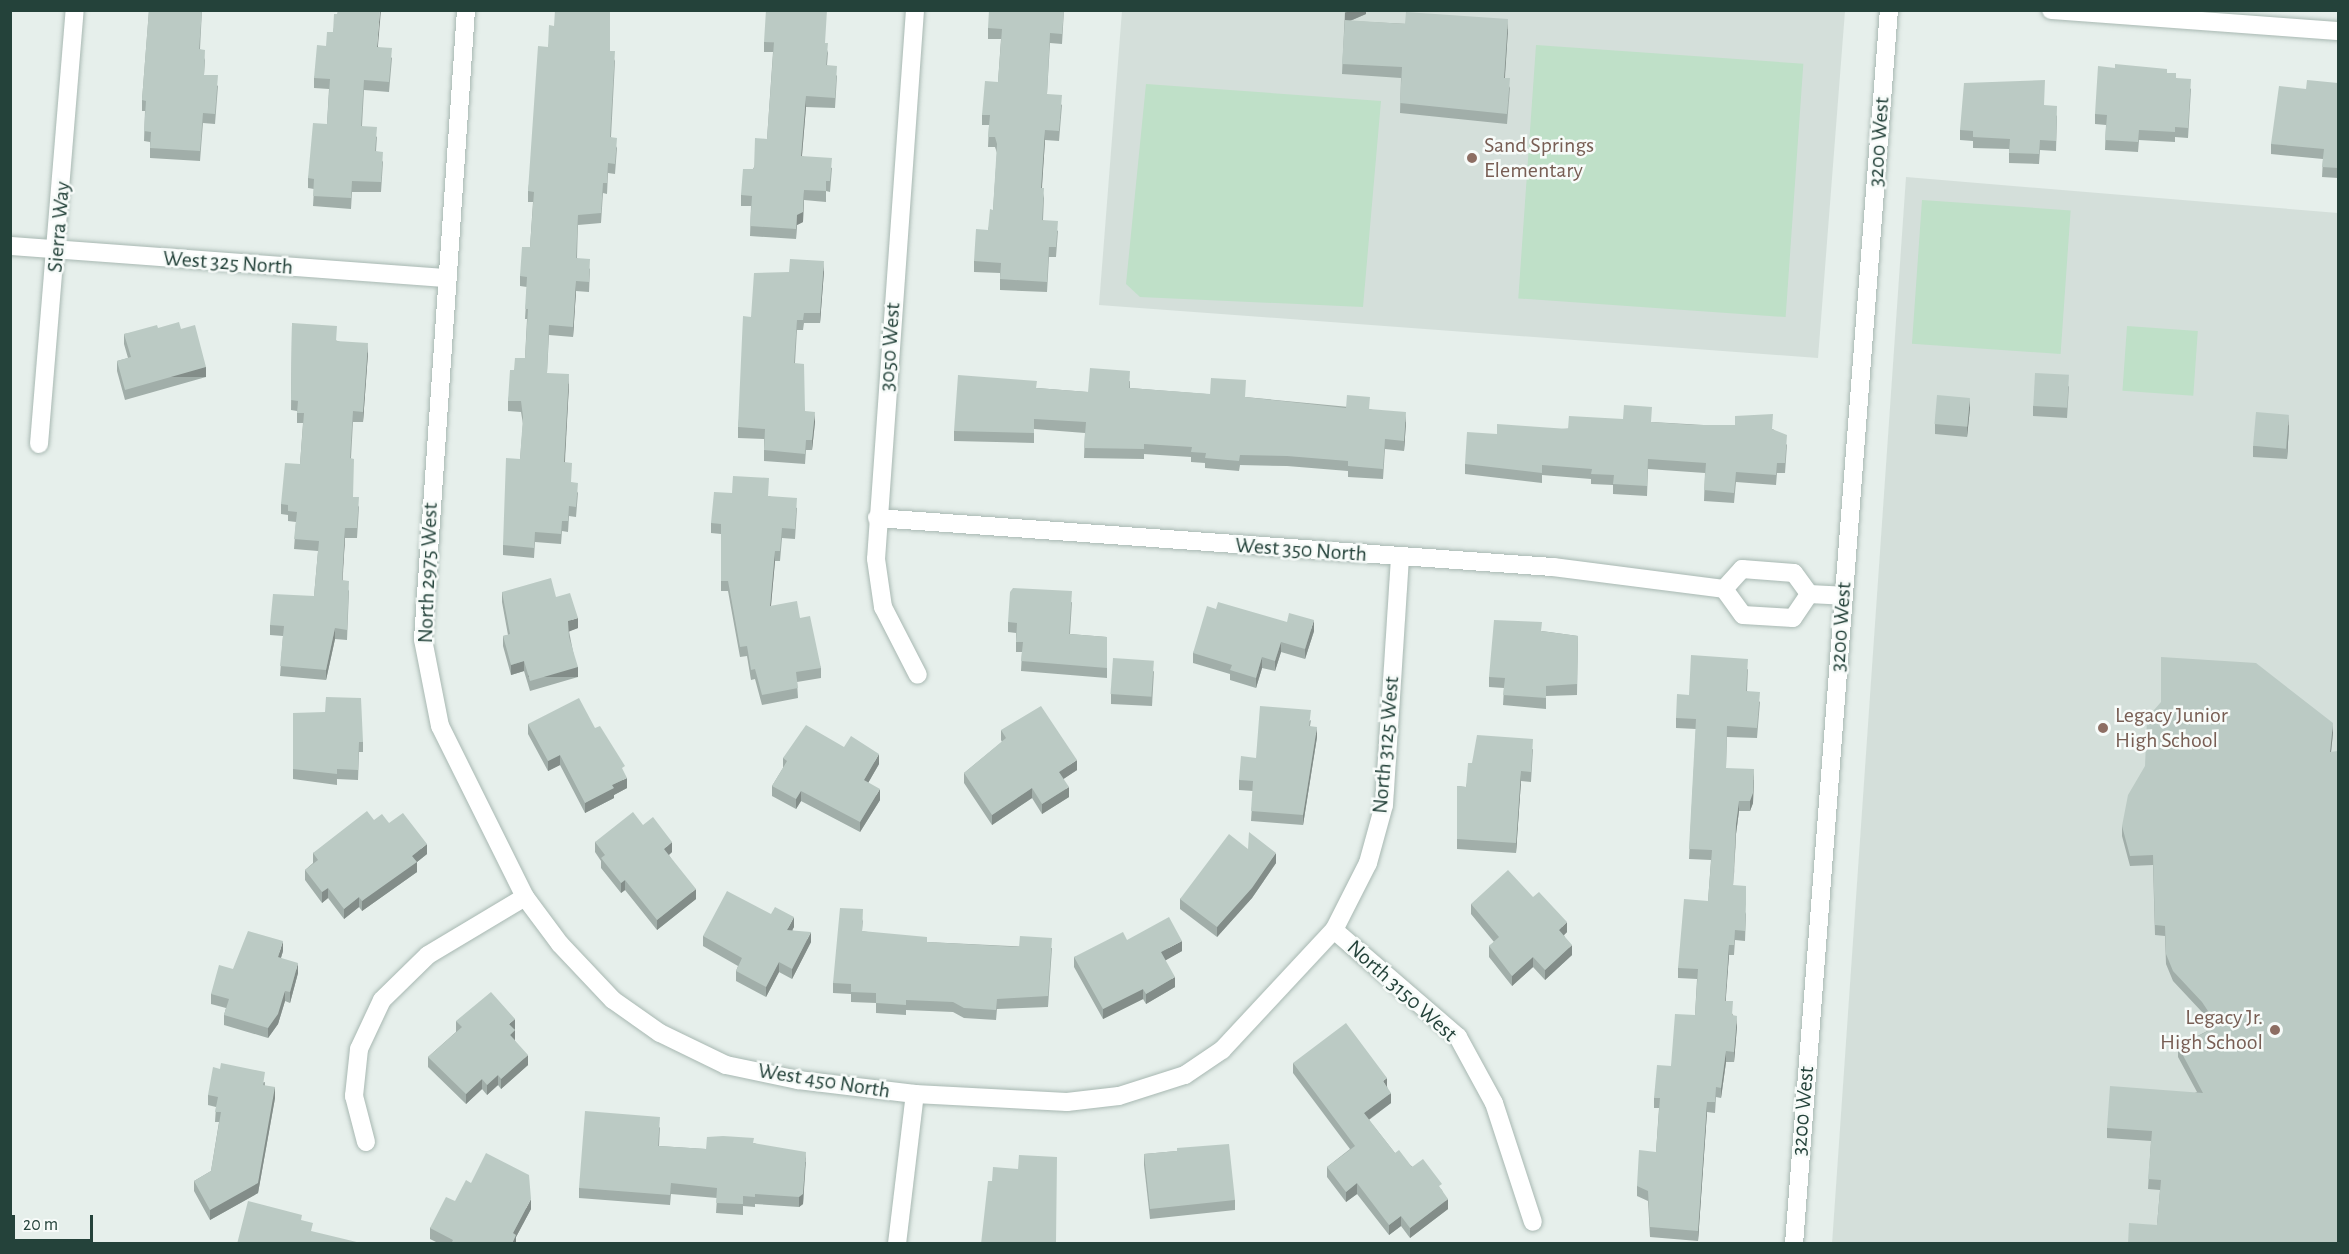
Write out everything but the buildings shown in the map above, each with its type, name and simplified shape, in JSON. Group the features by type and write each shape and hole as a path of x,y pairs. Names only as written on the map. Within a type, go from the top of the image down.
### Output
{"street":[{"name":"Sierra Way","path":"39,444 57,251 75,10"},
{"name":"North 2975 West","path":"466,10 423,639 440,726 525,897"},
{"name":"3050 West","path":"915,10 877,518 876,559 883,607 918,675"},
{"name":"3200 West","path":"1794,1244 1889,10"},
{"path":"2051,10 2338,32"},
{"name":"West 325 North","path":"10,246 446,278"},
{"name":"West 350 North","path":"877,518 1400,558 1553,567 1724,589"},
{"name":"North 3125 West","path":"1185,1075 1222,1050 1334,930 1368,863 1384,805 1400,558"},
{"path":"1742,569 1794,573 1809,594 1793,618 1783,618 1743,615 1724,589 1742,569"},
{"path":"1809,594 1843,596"},
{"path":"366,1142 354,1096 359,1049 382,1000 428,955 525,897"},
{"name":"West 450 North","path":"525,897 560,944 613,999 660,1033 726,1065 798,1080 915,1094 1067,1102 1119,1096 1185,1075"},
{"name":"North 3150 West","path":"1334,930 1458,1037 1494,1102 1533,1222"},
{"path":"897,1244 915,1094"}],"shaded area":[{"name":"Sand Springs Elementary","path":"1122,11 1845,11 1818,358 1099,305"},
{"name":"Legacy Junior High School","path":"1906,177 2338,213 2338,1243 1832,1244"}],"green space":[{"path":"1536,45 1803,64 1786,317 1518,298"},
{"path":"1146,84 1381,101 1363,307 1140,297 1126,284"},
{"path":"1922,200 2071,210 2061,354 1912,344"},
{"path":"2127,326 2198,331 2193,396 2122,391"}],"place":[{"name":"Sand Springs Elementary","path":"1472,158"},
{"name":"Legacy Junior High School","path":"2103,728"},
{"name":"Legacy Jr. High School","path":"2275,1030"}]}
